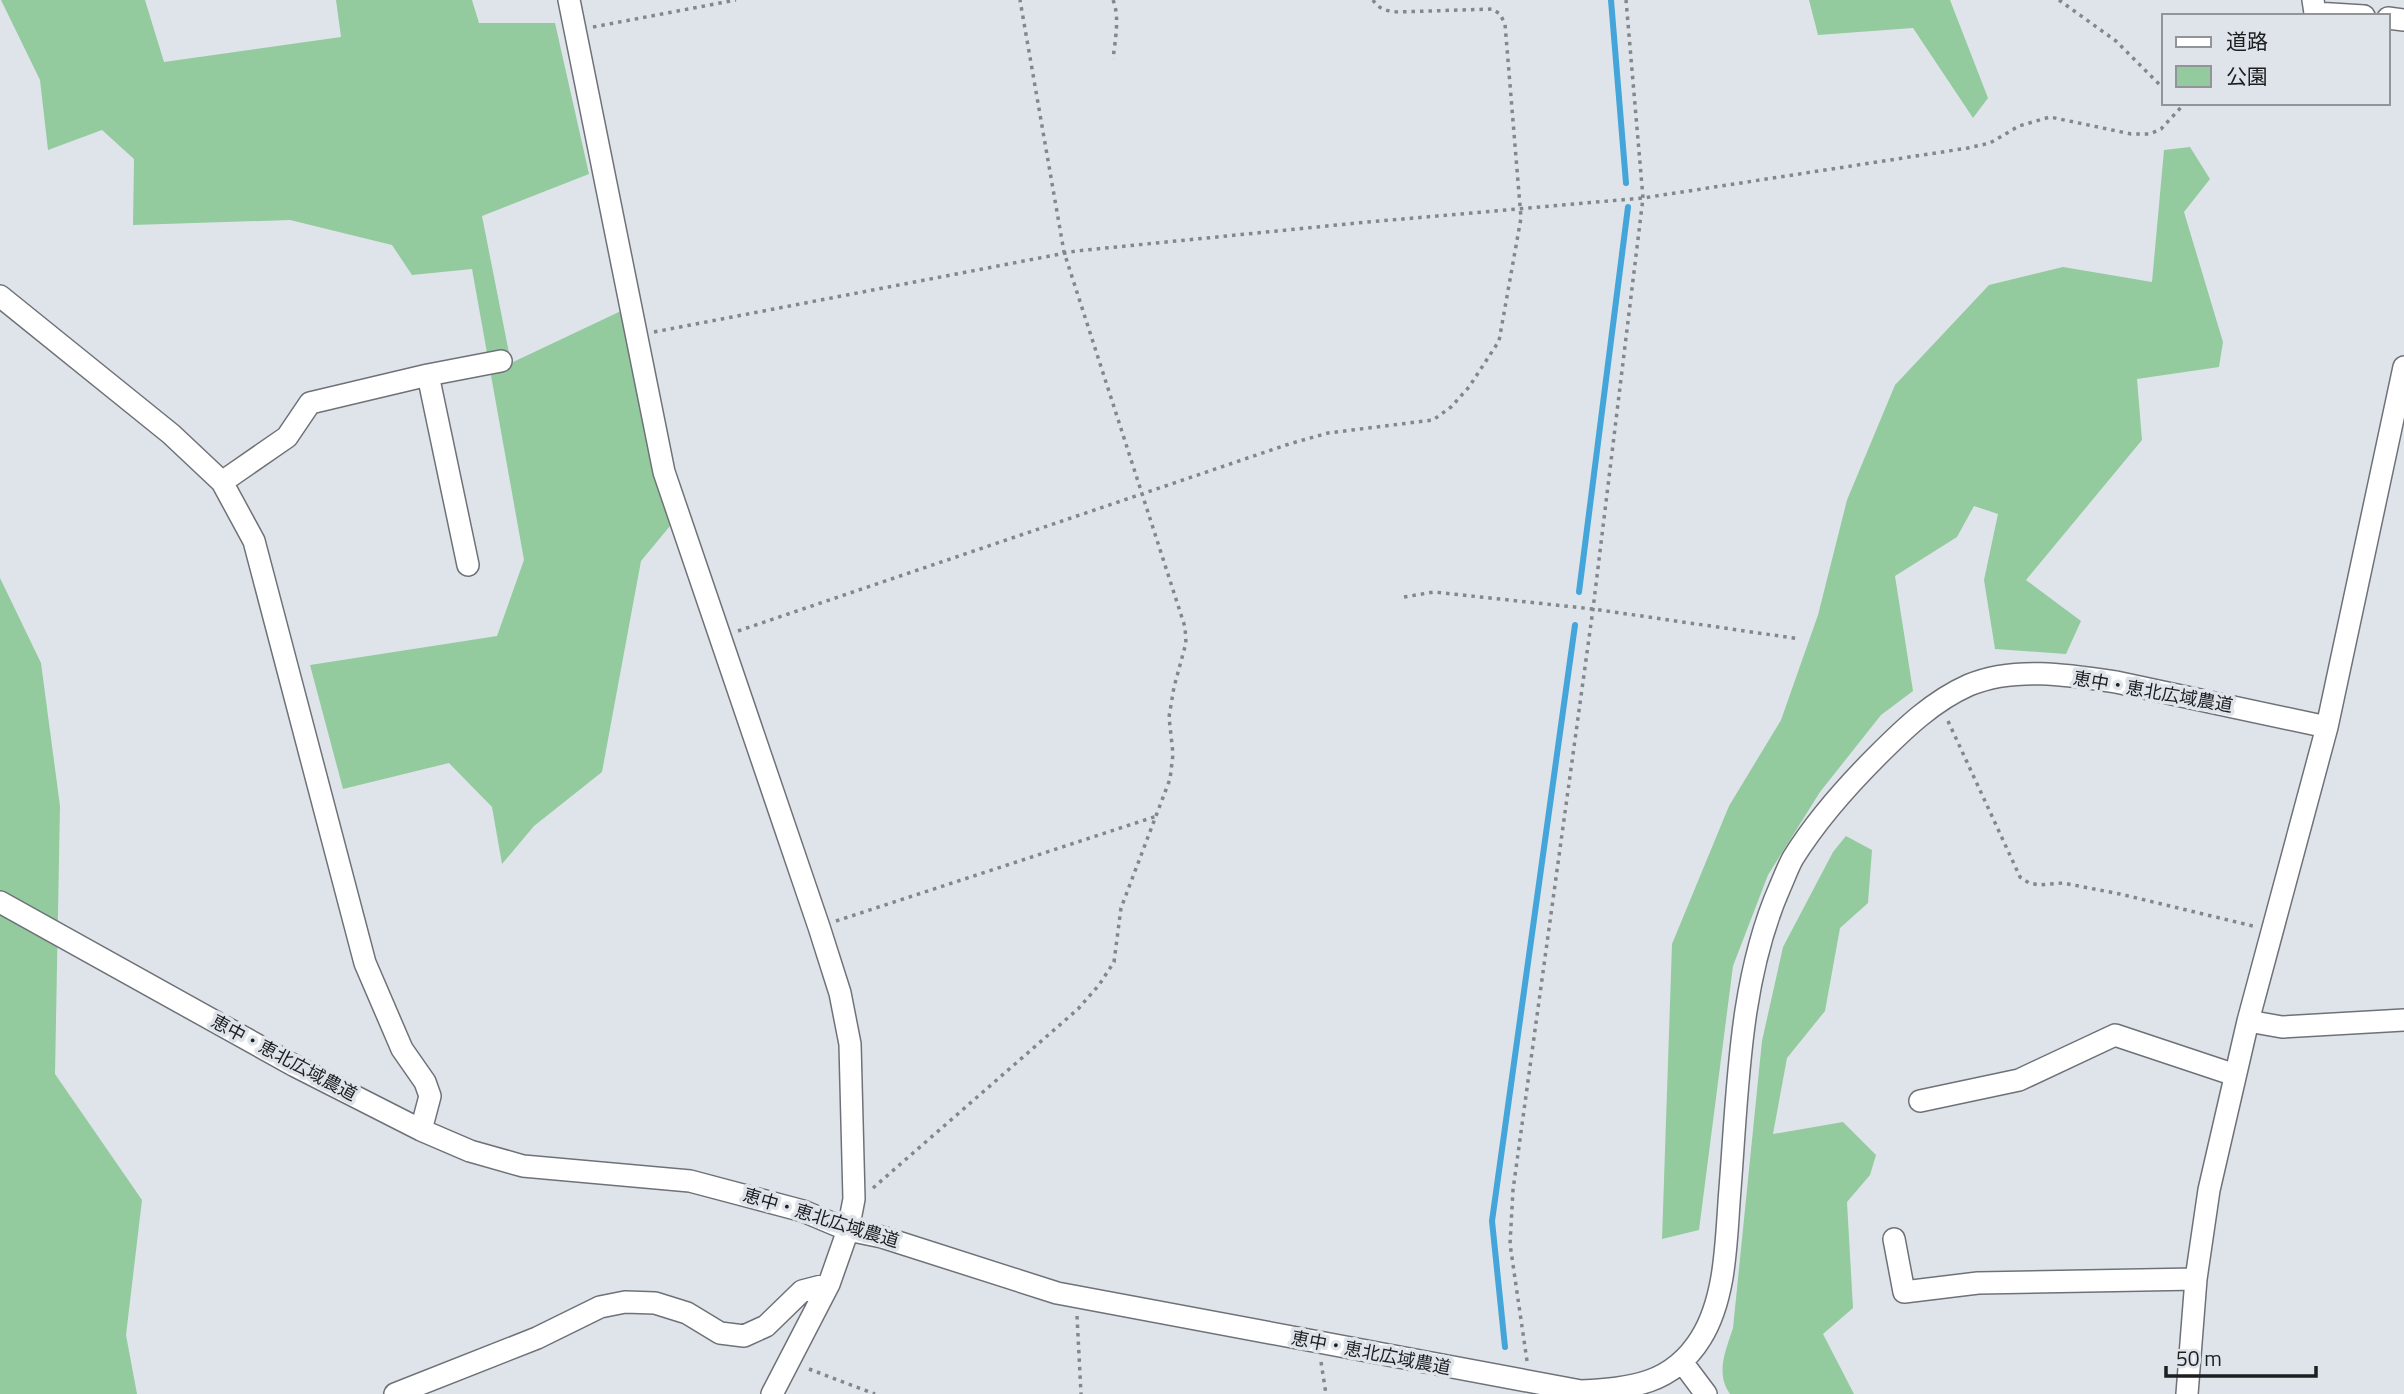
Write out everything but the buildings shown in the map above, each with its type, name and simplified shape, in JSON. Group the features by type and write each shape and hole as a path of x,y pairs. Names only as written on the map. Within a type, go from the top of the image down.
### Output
{"street":[{"path":"569,0 664,472 819,927 840,993 850,1044 854,1199 848,1230 829,1284 772,1394"},
{"path":"2313,0 2315,13 2331,14"},
{"path":"0,296 171,434 222,482 254,541 365,963 401,1049 425,1082 430,1096 421,1130"},
{"path":"222,482 287,437 310,403 501,361"},
{"path":"2187,1394 2196,1279 2209,1190 2248,1021 2327,727 2404,367"},
{"path":"428,375 468,565"},
{"name":"恵中・恵北広域農道","path":"0,902 295,1066 421,1130 470,1150 523,1166 690,1181 803,1211 848,1230 882,1237 1057,1293 1581,1391 1621,1389 1659,1378 1682,1362 1700,1339 1711,1318 1720,1285 1727,1224 1741,1051 1754,967 1767,917 1793,859 1849,784 1908,724 1971,684 2027,675 2116,682 2327,727"},
{"path":"2248,1021 2282,1027 2404,1020"},
{"path":"1920,1101 2019,1080 2115,1035 2235,1075"},
{"path":"1894,1239 1904,1292 1978,1283 2196,1279"},
{"path":"395,1394 537,1338 600,1307 625,1302 655,1303 687,1313 720,1333 744,1336 766,1326 802,1292 829,1284"},
{"path":"1682,1362 1706,1394"}],"path":[{"path":"575,30 736,0"},
{"path":"854,1199 880,1183 1078,1009 1099,985 1114,962 1121,908 1170,779 1173,754 1169,717 1186,643 1185,627 1064,252 1020,0"},
{"path":"1113,0 1116,19 1113,59"},
{"path":"719,637 1289,444 1328,433 1433,420 1451,407 1469,387 1499,341 1521,218 1505,24 1500,15 1492,9 1386,11 1373,0"},
{"path":"1530,1382 1510,1244 1513,1190 1593,609 1643,198 1626,0"},
{"path":"2059,0 2116,41 2162,87"},
{"path":"635,336 1064,252 1643,198 1968,148 1990,143 2019,125 2050,117 2132,134 2150,134 2161,130 2181,105"},
{"path":"1404,597 1434,592 1593,609 1800,639"},
{"path":"1937,704 1949,724 2020,877 2029,883 2040,885 2063,883 2120,894 2272,931"},
{"path":"819,927 1157,816"},
{"path":"1075,1296 1081,1394"},
{"path":"1317,1343 1326,1394"},
{"path":"788,1360 876,1394"}],"green space":[{"path":"1,0 145,0 164,62 341,37 336,0 472,0 479,23 555,23 589,174 482,216 511,363 621,311 670,526 641,561 602,772 534,826 502,864 492,807 449,763 343,789 310,665 497,636 524,560 472,269 412,275 392,245 290,220 133,225 134,159 102,130 48,150 40,80"},
{"path":"1809,0 1950,0 1988,98 1973,118 1913,28 1818,35"},
{"path":"2190,147 2210,179 2184,212 2223,342 2219,367 2137,379 2142,440 2026,580 2081,621 2066,654 1995,649 1984,580 1998,514 1974,506 1957,537 1895,576 1913,691 1881,715 1820,792 1768,875 1733,966 1699,1230 1662,1239 1672,944 1729,806 1781,720 1818,615 1847,500 1895,385 1989,285 2063,267 2152,282 2164,150"},
{"path":"0,578 41,663 60,806 55,1074 142,1200 126,1335 137,1394 0,1394"},
{"path":"1846,836 1872,850 1868,903 1840,928 1825,1011 1787,1058 1773,1134 1843,1122 1876,1155 1870,1175 1847,1202 1853,1308 1823,1334 1854,1394 1730,1394 1723,1378 1723,1361 1733,1328 1762,1041 1783,947 1833,852"}],"waterway":[{"path":"1611,0 1626,183"},
{"path":"1579,592 1628,207"},
{"path":"1505,1347 1492,1221 1575,625"}]}
